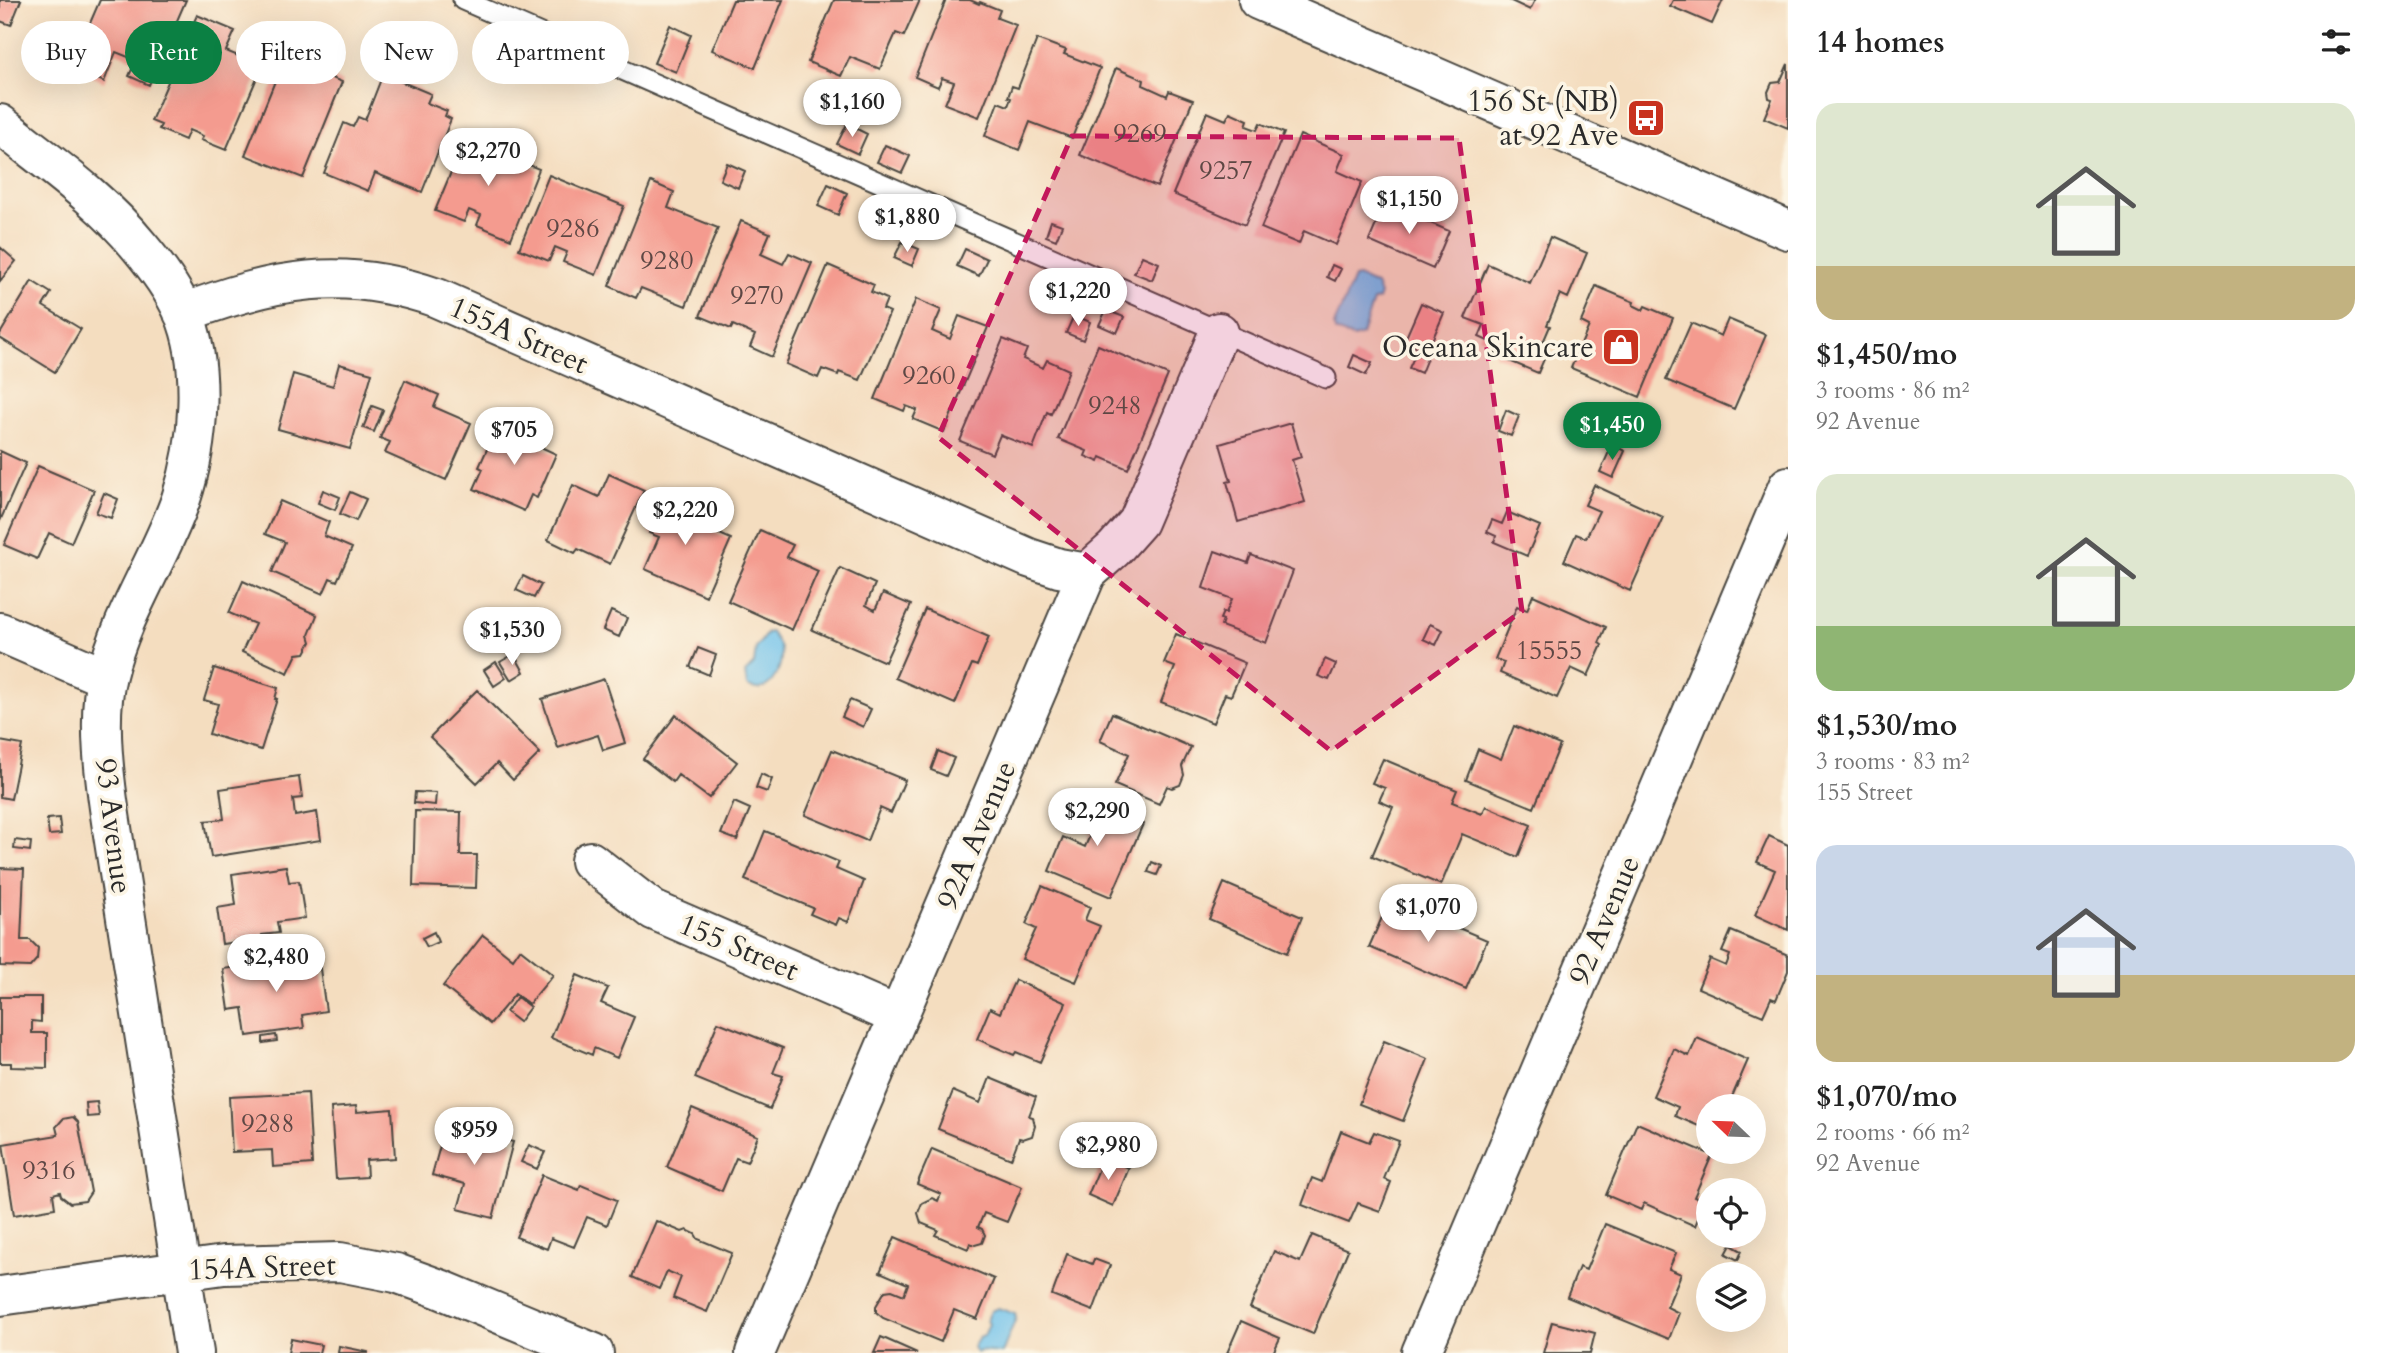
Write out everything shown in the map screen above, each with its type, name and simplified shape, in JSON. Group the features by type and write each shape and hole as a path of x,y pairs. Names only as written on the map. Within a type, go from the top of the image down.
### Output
{"street":[{"path":"1258,0 1788,230"},
{"path":"0,124 103,207 123,227 164,280 183,313"},
{"name":"155A Street","path":"183,313 252,290 292,281 359,280 388,283 415,290 1029,558 1059,568 1087,573"},
{"name":"93 Avenue","path":"183,313 194,352 197,410 194,455 180,500 116,646 106,678 103,749 106,788 194,1353"},
{"name":"92A Avenue","path":"755,1353 1087,573 1138,523 1219,332"},
{"name":"92 Avenue","path":"1420,1353 1788,486"},
{"path":"0,632 106,678"},
{"name":"155 Street","path":"590,861 653,910 898,1016"},
{"name":"154A Street","path":"0,1296 224,1265 340,1262 396,1273 594,1353"}],"lane":[{"path":"463,0 1326,378"}],"highlighted area":[{"path":"1072,136 1459,138 1522,611 1331,751 938,437"}],"water":[{"path":"1359,277 1376,285 1380,294 1378,300 1373,301 1362,335 1354,338 1335,331 1334,325 1354,278"},
{"path":"771,632 781,652 779,667 768,685 755,689 747,686 745,673 754,664 756,648 767,633"},
{"path":"998,1308 1015,1314 1016,1318 1002,1353 976,1353 973,1347 979,1338 984,1336 991,1311"}],"building":[{"path":"0,0 21,0 11,25 0,21"},
{"path":"100,0 186,0 177,21 125,21 125,56 116,52 111,64 111,21 91,21"},
{"path":"733,0 783,0 755,68 712,50"},
{"path":"834,0 920,0 904,36 896,33 880,69 850,57 841,76 808,62"},
{"path":"946,0 980,2 1000,10 997,18 1016,25 979,117 945,104 954,82 942,78 938,87 915,77"},
{"path":"1509,0 1535,0 1530,10"},
{"path":"1673,0 1723,0 1712,24 1670,6"},
{"path":"197,15 211,21 194,21"},
{"path":"670,25 691,35 676,72 654,63"},
{"path":"222,26 235,31 226,51 236,55 236,84 254,84 226,150 201,140 203,136 189,130 185,140 159,129 161,125 151,121 167,84 222,84"},
{"path":"1037,39 1066,50 1064,54 1100,68 1072,138 1030,122 1019,150 985,136 998,102 1008,106 1012,86 1018,88"},
{"path":"1788,64 1788,128 1764,118 1772,99 1769,98 1768,92 1772,83 1780,82"},
{"path":"1116,68 1144,80 1143,85 1167,96 1169,91 1193,100 1157,187 1080,155"},
{"path":"274,84 341,84 303,178 245,155"},
{"path":"379,84 407,84 431,94 427,103 447,111 445,116 451,119 422,192 375,173 368,191 324,173 344,123 353,127 358,117 365,120"},
{"path":"1207,112 1226,120 1230,112 1248,120 1246,126 1257,130 1260,123 1284,133 1245,225 1173,194"},
{"path":"847,124 867,134 858,154 837,144"},
{"path":"1300,135 1344,154 1337,171 1362,182 1336,245 1304,231 1299,244 1261,228"},
{"path":"465,138 539,169 511,239 477,225 481,215 469,210 464,222 435,211"},
{"path":"885,145 910,156 902,173 877,162"},
{"path":"727,163 745,171 738,188 720,180"},
{"path":"549,175 624,206 596,275 563,262 567,252 555,247 549,261 519,249"},
{"path":"651,182 674,192 668,208 718,228 686,306 641,288 636,298 609,286"},
{"path":"828,184 847,193 838,215 818,206"},
{"path":"1385,203 1449,231 1433,269 1369,241"},
{"path":"741,221 770,233 761,254 783,264 789,253 812,263 772,357 750,347 755,335 733,325 731,329 700,316"},
{"path":"1051,221 1062,225 1056,240 1046,236"},
{"path":"1550,237 1587,253 1568,298 1560,294 1547,325 1550,326 1541,347 1548,350 1538,373 1495,355 1499,346 1479,337 1484,325 1465,318 1488,264 1530,283"},
{"path":"902,242 919,249 912,266 894,258"},
{"path":"0,247 16,261 0,281"},
{"path":"965,249 987,259 979,276 957,266"},
{"path":"1142,256 1159,263 1152,280 1134,273"},
{"path":"828,265 874,285 871,292 887,299 883,309 890,312 860,380 822,369 818,378 786,364"},
{"path":"1332,265 1341,269 1335,281 1327,277"},
{"path":"32,281 51,293 43,306 81,329 55,372 0,338"},
{"name":"Oceana Skincare","path":"1596,286 1634,302 1633,305 1643,310 1645,306 1673,318 1640,397 1571,368 1589,326 1581,322"},
{"path":"916,299 941,310 932,331 950,339 959,316 988,327 944,432 913,419 917,410 906,406 904,411 875,399"},
{"path":"1421,303 1444,313 1427,352 1404,342"},
{"path":"1106,310 1124,317 1117,333 1099,325"},
{"path":"1074,315 1090,322 1083,340 1066,333"},
{"path":"1728,319 1766,335 1734,409 1666,380 1691,323 1721,336"},
{"path":"1003,339 1027,349 1023,359 1043,368 1047,360 1069,370 1051,414 1047,412 1033,448 1000,435 992,454 960,441"},
{"path":"1098,345 1168,375 1128,469 1101,457 1099,462 1085,456 1087,451 1058,439"},
{"path":"1416,353 1427,358 1421,373 1409,368"},
{"path":"1354,355 1372,363 1366,375 1349,367"},
{"path":"339,364 372,373 350,449 278,429 293,374 333,386"},
{"path":"405,380 439,395 434,407 471,423 446,480 385,453 390,442 380,438"},
{"path":"372,406 383,410 374,432 363,428"},
{"path":"1506,410 1519,416 1511,436 1498,431"},
{"path":"500,420 533,435 530,442 556,454 537,498 531,495 524,511 474,489 483,469 479,467"},
{"path":"1291,423 1301,457 1292,460 1305,502 1238,522 1227,482 1231,481 1220,444"},
{"path":"1612,445 1625,451 1613,478 1600,472"},
{"path":"0,451 26,463 0,521"},
{"path":"38,466 94,490 71,543 49,533 37,559 4,545"},
{"path":"609,474 644,490 610,564 578,549 575,553 548,540 573,485 599,497"},
{"path":"1594,485 1663,517 1630,591 1564,561 1576,534 1586,538 1599,511 1585,505"},
{"path":"323,490 340,497 335,510 318,503"},
{"path":"350,492 366,499 356,521 340,514"},
{"path":"104,493 118,499 111,518 96,513"},
{"path":"665,495 701,511 695,523 731,539 706,596 645,569 659,537 649,533"},
{"path":"280,501 329,522 324,536 352,548 337,581 330,578 323,594 272,572 285,542 265,534"},
{"path":"1507,512 1540,526 1527,556 1494,542 1496,536 1487,532 1492,520 1502,524"},
{"path":"760,530 793,545 787,557 818,571 792,630 728,601"},
{"path":"1215,551 1248,563 1251,555 1293,571 1266,643 1221,626 1223,620 1220,619 1232,599 1203,588"},
{"path":"840,568 875,584 866,605 875,610 883,593 911,605 885,662 812,630"},
{"path":"523,576 541,585 534,598 516,590"},
{"path":"243,581 317,615 309,635 311,642 305,653 297,654 288,673 242,652 255,624 229,613"},
{"path":"1533,595 1606,627 1599,643 1602,645 1588,676 1571,668 1557,698 1500,673 1504,662 1495,659 1517,606 1527,610"},
{"path":"925,609 989,637 977,666 972,664 955,704 895,678"},
{"path":"611,611 627,618 619,637 603,630"},
{"path":"1430,624 1443,630 1436,645 1423,639"},
{"path":"1176,634 1245,663 1231,696 1225,694 1213,723 1161,702 1175,667 1164,663"},
{"path":"698,648 716,655 709,675 690,667"},
{"path":"514,654 524,672 511,680 500,662"},
{"path":"1325,659 1336,664 1329,680 1318,676"},
{"path":"496,662 506,678 494,686 484,670"},
{"path":"214,668 278,688 261,750 209,734 218,704 204,700"},
{"path":"604,679 625,743 603,750 598,735 558,748 542,699"},
{"path":"477,690 540,753 513,780 497,763 477,783 430,737"},
{"path":"850,700 871,709 863,727 842,717"},
{"path":"1112,713 1191,747 1182,766 1184,775 1180,785 1172,788 1167,786 1159,804 1115,785 1129,754 1100,741"},
{"path":"676,715 737,762 709,798 678,775 673,782 643,759"},
{"path":"1514,726 1560,745 1534,808 1466,780 1478,749 1501,759"},
{"path":"0,741 22,745 11,799 0,797"},
{"path":"832,750 905,780 891,813 880,808 867,841 805,815"},
{"path":"938,751 954,758 946,776 931,770"},
{"path":"1383,759 1457,790 1452,802 1482,814 1486,806 1531,825 1518,857 1462,834 1441,885 1372,856 1393,807 1379,801 1385,788 1372,783"},
{"path":"761,774 772,779 767,792 756,788"},
{"path":"299,777 302,798 293,799 295,816 317,812 321,840 211,857 205,821 224,819 220,789"},
{"path":"415,792 436,793 435,805 414,803"},
{"path":"1083,798 1143,824 1111,897 1049,871 1063,837 1085,847 1091,833 1071,825"},
{"path":"734,802 750,809 737,840 721,834"},
{"path":"415,811 461,812 460,855 477,855 476,888 413,886"},
{"path":"59,818 61,834 49,835 47,819"},
{"path":"765,831 839,862 836,869 864,881 848,922 839,918 836,925 810,914 813,908 745,880"},
{"path":"1769,836 1788,845 1788,930 1755,915 1775,870 1757,862"},
{"path":"15,840 31,842 30,851 14,849"},
{"path":"1152,862 1161,866 1157,875 1148,872"},
{"path":"286,866 289,882 299,881 305,918 277,922 279,933 222,944 217,908 236,905 232,874"},
{"path":"0,868 24,869 21,940 30,940 38,948 37,959 30,967 0,966"},
{"path":"1224,883 1302,917 1287,953 1209,919"},
{"path":"1042,886 1090,907 1085,920 1100,926 1076,982 1022,959 1036,929 1026,924"},
{"path":"1390,899 1487,940 1466,989 1369,947"},
{"path":"1731,931 1788,955 1788,971 1776,1000 1771,998 1763,1016 1698,988 1710,959 1726,966 1730,955 1722,952"},
{"path":"434,932 438,942 427,947 422,938"},
{"path":"483,935 513,959 520,949 553,975 529,1004 515,994 490,1024 443,986"},
{"path":"283,938 284,948 260,951 259,941"},
{"path":"286,950 287,958 261,962 261,953"},
{"path":"257,954 258,962 238,965 237,957"},
{"path":"318,955 326,1011 302,1015 304,1028 247,1036 243,1008 229,1010 223,969"},
{"path":"577,975 608,988 601,1003 634,1017 617,1058 594,1048 592,1055 551,1038"},
{"path":"1015,980 1066,1003 1040,1062 1016,1052 1014,1055 977,1039 990,1008 1000,1013"},
{"path":"0,997 41,997 41,1022 32,1021 32,1033 47,1033 47,1068 11,1067 11,1063 0,1063"},
{"path":"517,997 530,1007 519,1022 506,1012"},
{"path":"718,1022 783,1048 773,1073 783,1076 770,1109 695,1078"},
{"path":"276,1035 277,1041 263,1043 263,1037"},
{"path":"1697,1038 1748,1060 1733,1094 1696,1094 1696,1125 1675,1116 1678,1107 1653,1096 1674,1049 1689,1056"},
{"path":"1384,1041 1428,1059 1403,1121 1359,1104"},
{"path":"990,1078 1036,1097 1029,1116 1033,1117 1035,1126 1032,1136 1019,1138 1011,1159 938,1129 953,1091 980,1103"},
{"path":"308,1093 312,1164 273,1167 272,1150 232,1152 229,1097"},
{"path":"97,1102 99,1116 87,1117 86,1103"},
{"path":"356,1106 357,1112 392,1109 395,1158 366,1160 367,1177 336,1179 331,1108"},
{"path":"692,1108 758,1136 747,1162 736,1158 722,1191 667,1167"},
{"path":"73,1117 78,1122 91,1192 85,1201 70,1203 60,1192 53,1194 55,1208 14,1215 3,1144 58,1135 56,1127 63,1119"},
{"path":"1637,1123 1696,1148 1696,1164 1708,1164 1702,1178 1696,1178 1695,1226 1644,1203 1641,1210 1606,1195"},
{"path":"446,1124 513,1142 493,1218 458,1209 465,1184 432,1175"},
{"path":"1341,1131 1369,1142 1374,1132 1399,1141 1384,1179 1391,1182 1380,1211 1358,1203 1349,1223 1302,1205 1312,1178 1322,1182"},
{"path":"529,1145 545,1152 537,1169 521,1162"},
{"path":"932,1149 1022,1187 1007,1222 984,1213 978,1227 985,1235 982,1243 970,1243 968,1249 935,1235 938,1230 921,1223 918,1213 922,1203 932,1198 938,1201 941,1194 917,1184"},
{"path":"1104,1157 1129,1168 1113,1206 1088,1195"},
{"path":"542,1175 579,1190 581,1185 617,1200 607,1225 587,1217 574,1247 551,1238 547,1249 516,1237"},
{"path":"656,1221 682,1232 687,1230 698,1239 732,1253 707,1312 673,1298 681,1277 667,1271 659,1289 632,1277"},
{"path":"1605,1224 1676,1253 1669,1269 1681,1274 1667,1307 1679,1313 1669,1339 1567,1297 1579,1267 1586,1270"},
{"path":"1312,1235 1348,1250 1313,1334 1250,1308 1274,1251 1300,1262"},
{"path":"895,1237 994,1279 977,1319 954,1310 941,1342 883,1318 876,1312 876,1306 885,1291 892,1290 904,1295 908,1284 880,1272"},
{"path":"1729,1248 1742,1251 1738,1260 1726,1254"},
{"path":"1067,1254 1092,1264 1094,1259 1110,1265 1093,1311 1052,1295"},
{"path":"1241,1321 1280,1338 1273,1353 1227,1353"},
{"path":"1552,1322 1595,1333 1590,1353 1543,1353"},
{"path":"881,1337 917,1353 874,1353"},
{"path":"291,1339 321,1345 319,1353 288,1353"},
{"path":"339,1346 368,1352 368,1353 338,1353"}],"place":[{"name":"156 St (NB) at 92 Ave","path":"1646,118"},
{"name":"Oceana Skincare","path":"1621,347"}]}
